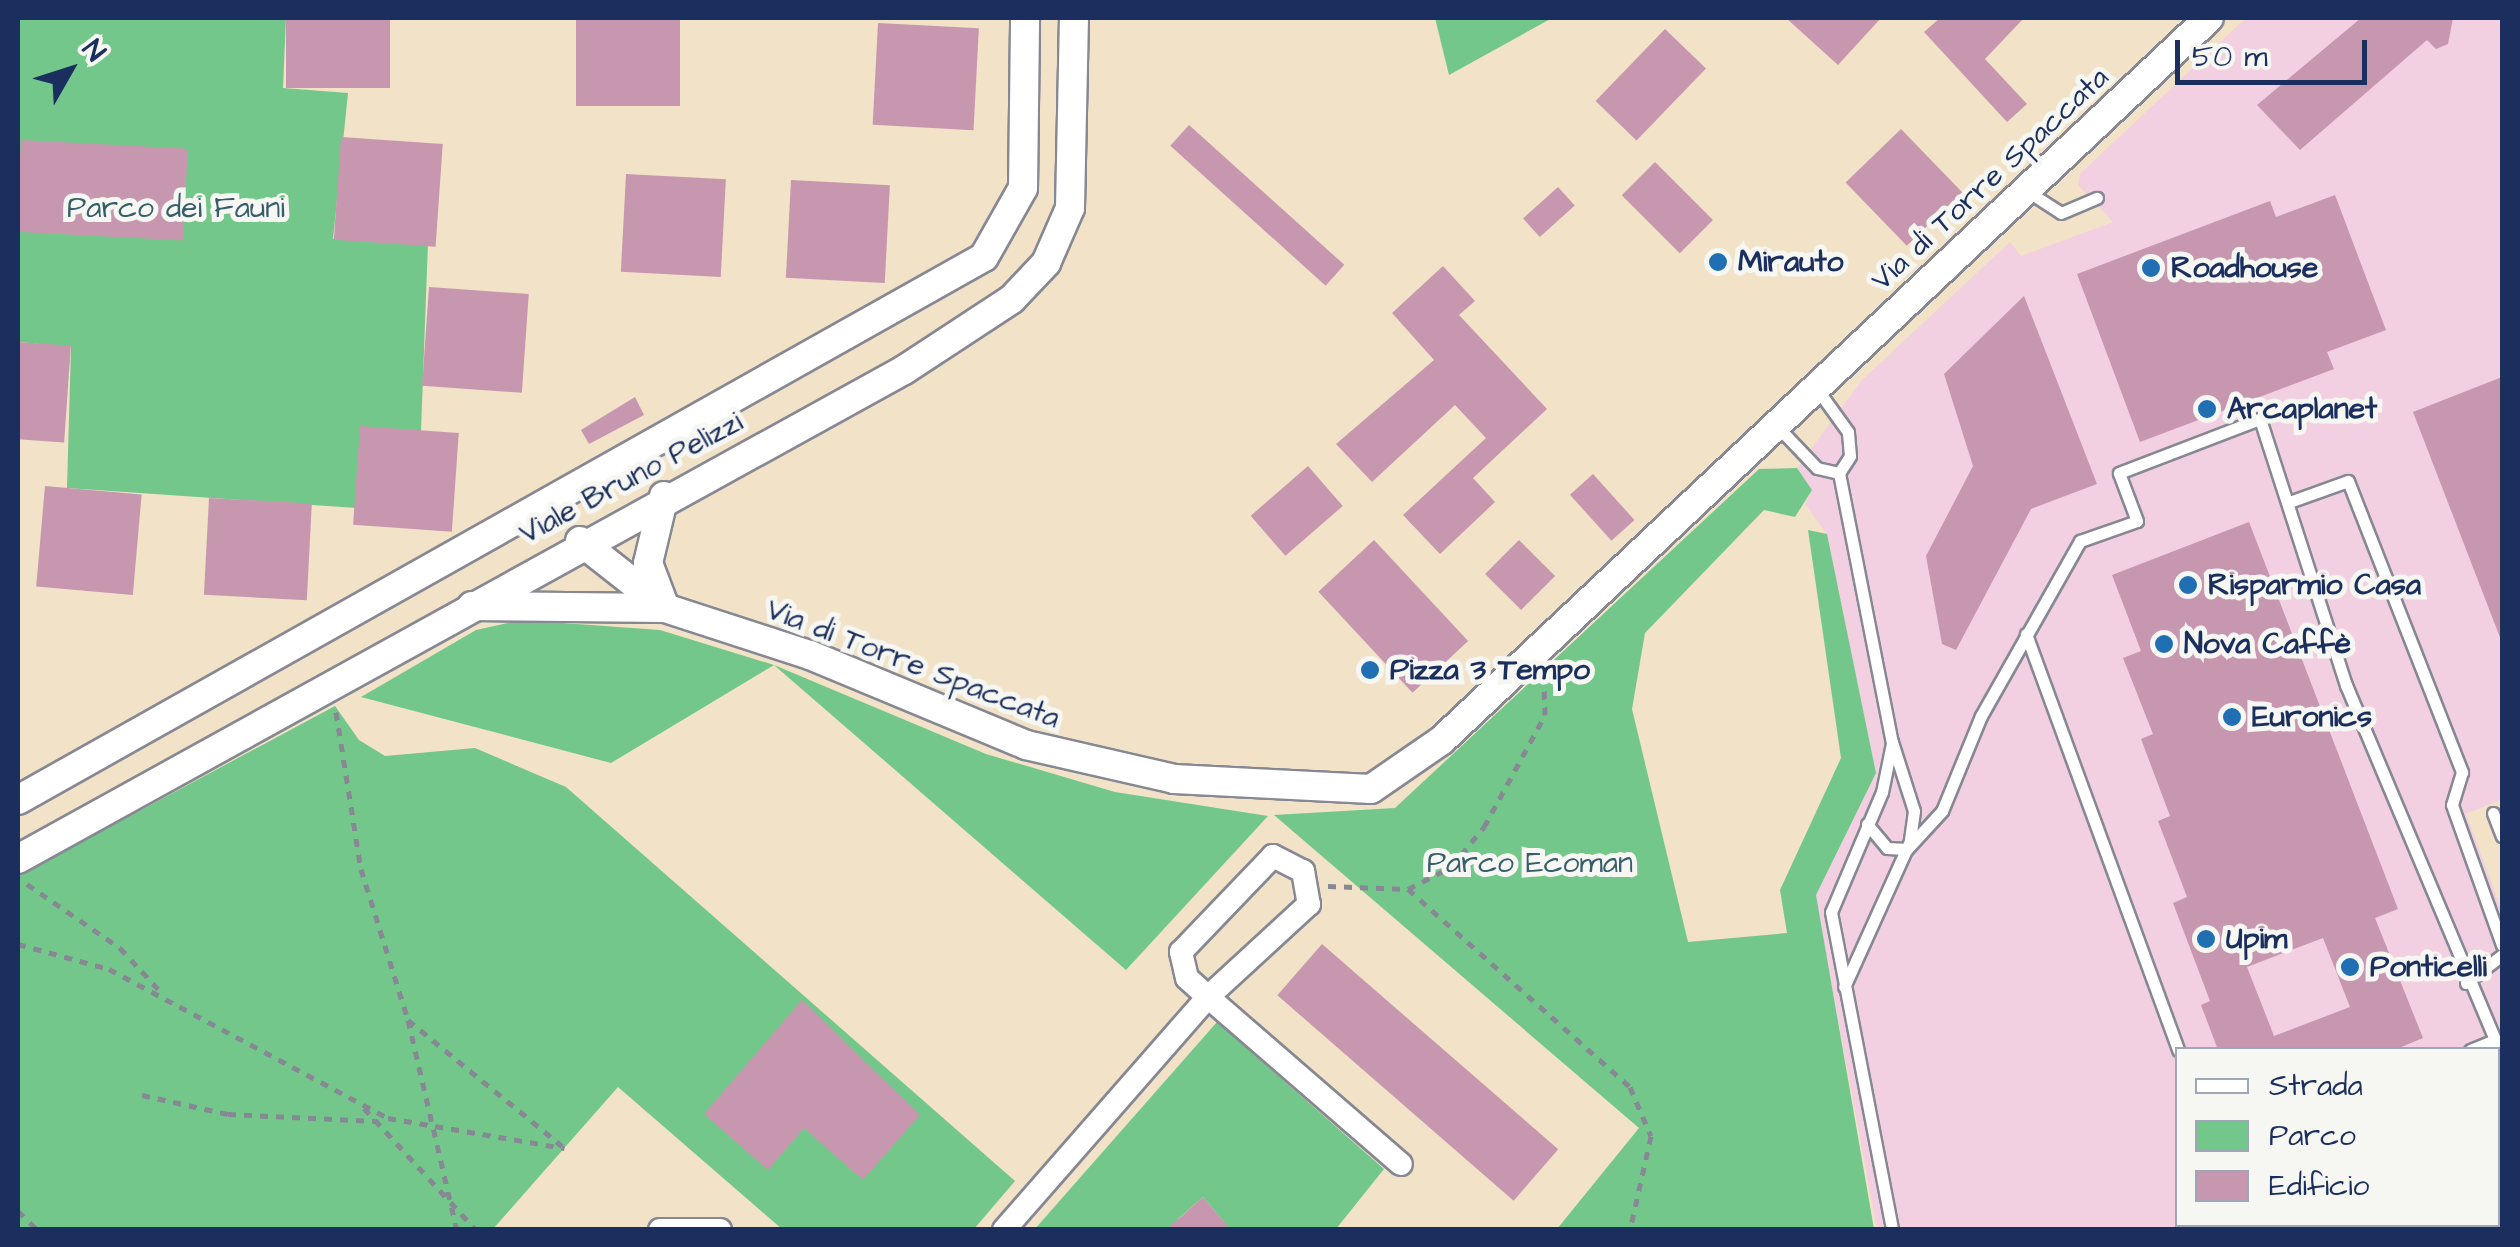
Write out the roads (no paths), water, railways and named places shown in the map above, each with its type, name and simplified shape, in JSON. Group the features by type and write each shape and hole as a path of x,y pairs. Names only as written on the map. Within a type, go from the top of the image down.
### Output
{"street":[{"name":"Viale Bruno Pelizzi","path":"18,800 897,314 996,246 1024,174 1024,18"},
{"name":"Viale Bruno Pelizzi","path":"21,871 465,606 928,356 1039,273 1070,208 1074,18"},
{"name":"Via di Torre Spaccata","path":"557,502 580,541 665,608 1058,755 1300,792 1388,782 1529,657 2209,18"},
{"path":"664,496 648,564 665,608"},
{"path":"580,541 627,607"},
{"name":"Via di Torre Spaccata","path":"465,606 665,608"},
{"path":"1004,1230 1208,997 1298,919 1310,886 1282,857 1252,869 1181,952 1186,978 1208,997 1401,1164"},
{"path":"660,1230 720,1230"}],"lane":[{"path":"2025,190 2061,213 2098,198"},
{"path":"1816,388 1848,432 1850,456 1838,472 1892,742 1913,800 1907,849 1844,987"},
{"path":"1907,849 1942,811 2026,634 2080,541 2138,521 2120,473 2260,419 2292,501 2346,685 2466,983 2498,1047"},
{"path":"1776,425 1817,468 1838,472"},
{"path":"2292,501 2348,480 2462,772 2452,805 2502,945"},
{"path":"2026,634 2177,1047"},
{"path":"1892,742 1867,824 1832,895 1844,987 1892,1230"},
{"path":"2494,813 2502,836"},
{"path":"1867,824 1887,848 1907,849"},
{"path":"2466,983 2502,956"},
{"path":"2478,1047 2495,1040"}],"place":[{"name":"Mirauto","path":"1718,262"},
{"name":"Roadhouse","path":"2151,268"},
{"name":"Arcaplanet","path":"2207,409"},
{"name":"Risparmio Casa","path":"2188,585"},
{"name":"Nova Caffè","path":"2164,644"},
{"name":"Pizza 3 Tempo","path":"1370,670"},
{"name":"Euronics","path":"2232,717"},
{"name":"Upim","path":"2206,939"},
{"name":"Ponticelli","path":"2350,967"}],"park label":[{"name":"Parco dei Fauni","path":"176,208"},
{"name":"Parco Ecoman","path":"1530,863"}]}
